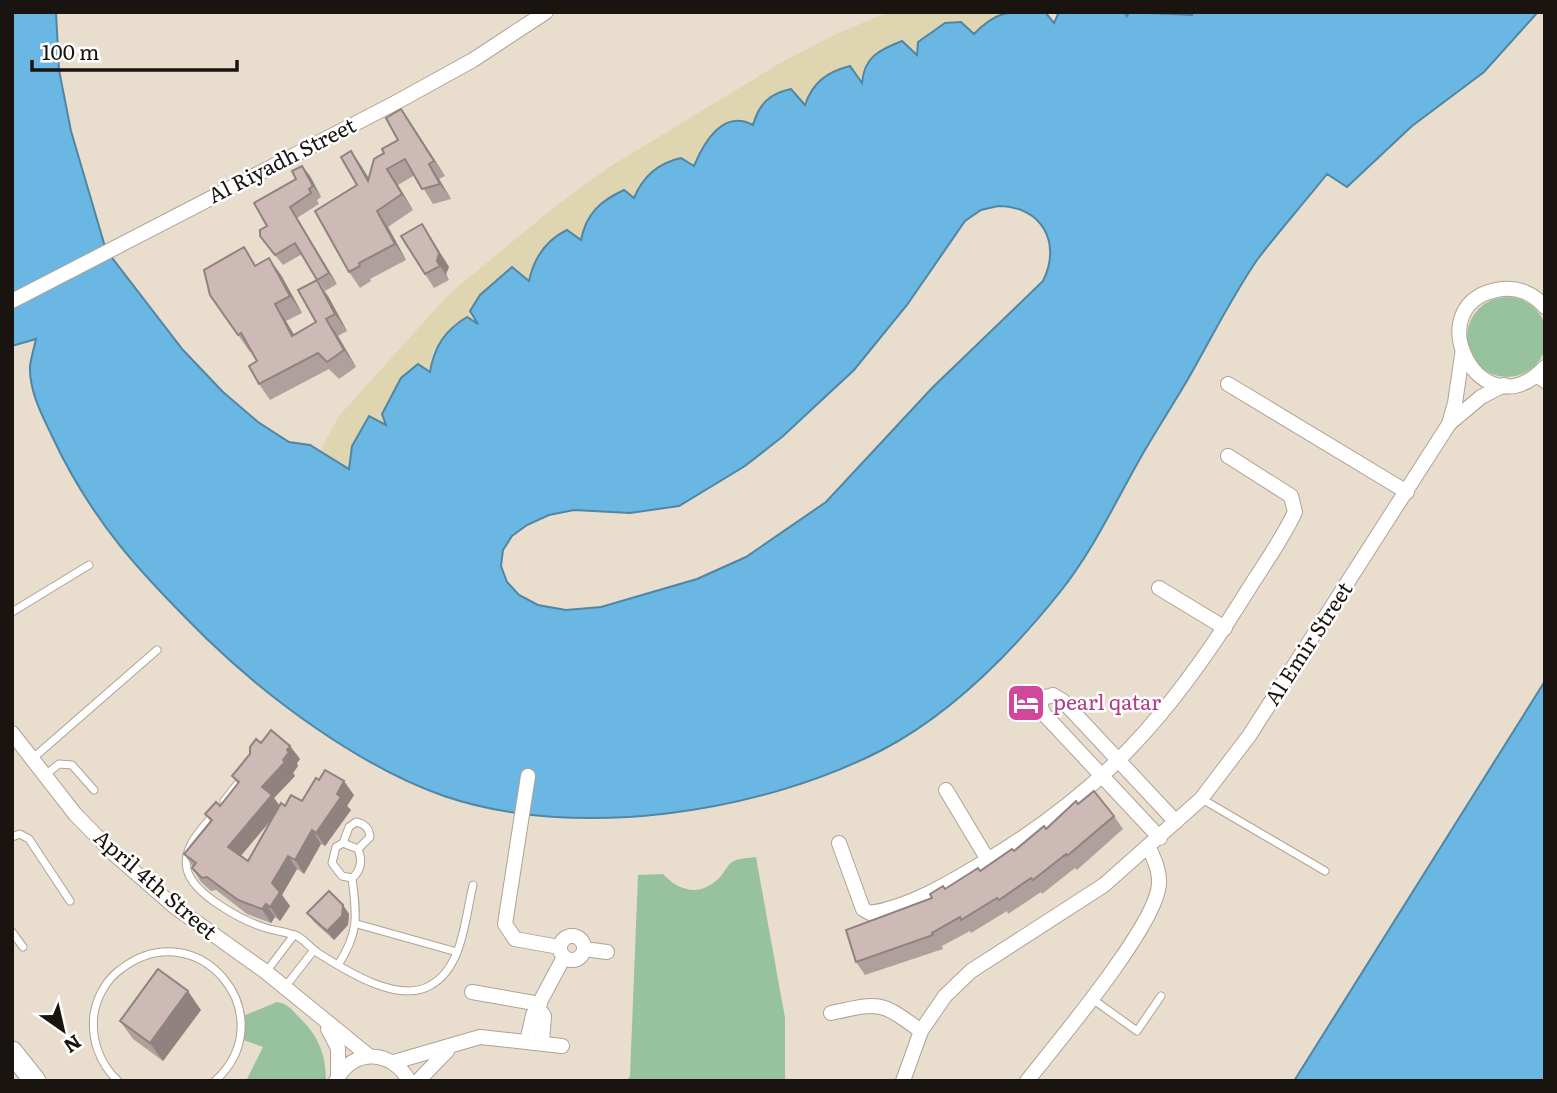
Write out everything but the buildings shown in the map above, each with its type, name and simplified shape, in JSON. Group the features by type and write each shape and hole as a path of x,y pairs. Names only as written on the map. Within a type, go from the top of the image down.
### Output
{"main road":[{"path":"12,1052 35,1081"}],"street":[{"name":"Al Riyadh Street","path":"12,301 473,60 547,12"},
{"name":"Al Emir Street","path":"903,1081 921,1031 945,996 971,971 1077,906 1155,843 1201,799 1249,736 1449,424 1462,355 1459,340 1463,317 1484,295 1514,289 1529,294 1545,307"},
{"path":"1462,355 1482,378 1504,385"},
{"name":"Al Emir Street","path":"1449,424 1481,397 1504,385 1539,381 1545,367"},
{"path":"1228,384 1407,492"},
{"path":"839,843 859,905 870,913 946,885 988,860 1071,805 1119,761 1173,702 1225,628 1291,520 1295,506 1291,496 1228,456"},
{"path":"1159,588 1225,628"},
{"path":"1027,1081 1091,998 1151,912 1157,897 1155,843 1102,777 1044,714 1040,706 1043,698 1053,695 1063,701 1176,822"},
{"name":"April 4th Street","path":"12,733 75,814 146,883 266,972 369,1056"},
{"path":"528,776 506,929 519,941 562,952 576,959 584,948 607,952"},
{"path":"946,790 988,860"},
{"path":"527,1042 562,952"},
{"path":"472,992 539,1006"},
{"path":"831,1013 874,1003 888,1007 921,1031"},
{"path":"539,1006 544,1016 542,1043"},
{"name":"April 4th Street","path":"319,1016 338,1048 337,1079"},
{"path":"337,1079 351,1062 369,1056 394,1062 480,1037 562,1045"},
{"path":"418,1081 443,1054 463,1042"},
{"path":"394,1062 409,1081"}],"lane":[{"path":"12,612 89,565"},
{"path":"32,759 158,650"},
{"path":"44,776 59,764 72,765 94,790"},
{"path":"246,773 193,841 186,856 187,870 192,881 207,896 250,922 294,935 338,965 383,987 410,990 429,987 454,963 473,885"},
{"path":"1201,799 1325,871"},
{"path":"343,844 349,827 356,822 363,824 369,830 370,837 358,849"},
{"path":"12,837 20,834 29,839 70,901"},
{"path":"343,844 358,849 362,858 358,874 352,878 342,876 332,863 336,847 343,844"},
{"path":"338,965 350,947 357,924 352,878"},
{"path":"357,924 457,952"},
{"path":"12,932 23,947"},
{"path":"266,972 294,935"},
{"path":"285,987 313,950"},
{"path":"118,1081 101,1059 95,1042 93,1024 102,990 114,973 131,961 150,953 171,951 191,955 210,964 225,978 235,996 241,1016 240,1037 225,1077 215,1081"},
{"path":"1091,998 1137,1031 1161,996"}],"green space":[{"path":"1507,297 1522,300 1535,309 1544,322 1547,337 1544,352 1535,365 1522,374 1507,377 1492,374 1479,365 1470,352 1467,337 1470,322 1479,309 1492,300"},
{"path":"756,857 785,1018 785,1081 627,1081 630,1076 638,875 663,874 676,885 698,890 713,883 732,862"},
{"path":"277,1002 292,1009 316,1038 322,1053 326,1081 246,1081 263,1047 243,1040 243,1016"}],"sand":[{"path":"889,12 1002,12 987,21 974,34 961,22 945,23 929,32 918,56 862,84 821,78 810,91 805,106 753,125 741,119 725,126 712,136 694,166 667,161 640,182 634,198 529,281 512,267 480,295 479,325 453,325 433,352 430,372 387,426 369,417 352,446 349,469 320,451 339,416 450,293 557,205 611,166 782,62 836,34"}],"water":[{"path":"12,12 56,12 59,70 71,131 106,250 183,350 223,392 258,422 289,442 310,445 349,469 352,446 369,416 386,425 382,414 401,378 418,364 430,372 434,355 442,340 459,322 467,317 478,324 470,311 480,295 512,267 529,281 538,257 553,239 567,230 581,240 586,223 601,204 624,190 634,198 647,177 665,163 681,158 694,166 703,147 716,130 733,121 753,125 762,105 777,93 791,89 805,105 812,90 822,79 834,71 850,66 862,83 869,61 880,51 902,41 917,55 918,42 945,23 961,22 974,34 991,20 1015,12 1045,12 1054,23 1059,12 1124,12 1127,16 1129,12 1192,15 1193,12 1538,12 1484,72 1412,126 1347,187 1327,174 1265,249 1248,274 1073,575 1001,659 932,719 882,750 834,772 781,790 725,804 667,814 608,818 551,817 496,810 444,796 381,768 349,750 288,708 232,662 140,569 101,521 84,495 40,411 30,375 36,339 12,346","holes":["998,206 1026,212 1037,220 1049,241 1048,267 1043,281 932,388 826,502 746,557 697,579 601,607 566,610 538,605 519,595 507,582 501,566 503,550 512,536 527,525 549,515 574,510 630,513 679,506 745,466 782,437 854,370 907,305 965,221 981,210"]},
{"path":"1545,681 1545,1081 1294,1081"}],"place":[{"name":"pearl qatar","path":"1026,703"}]}
